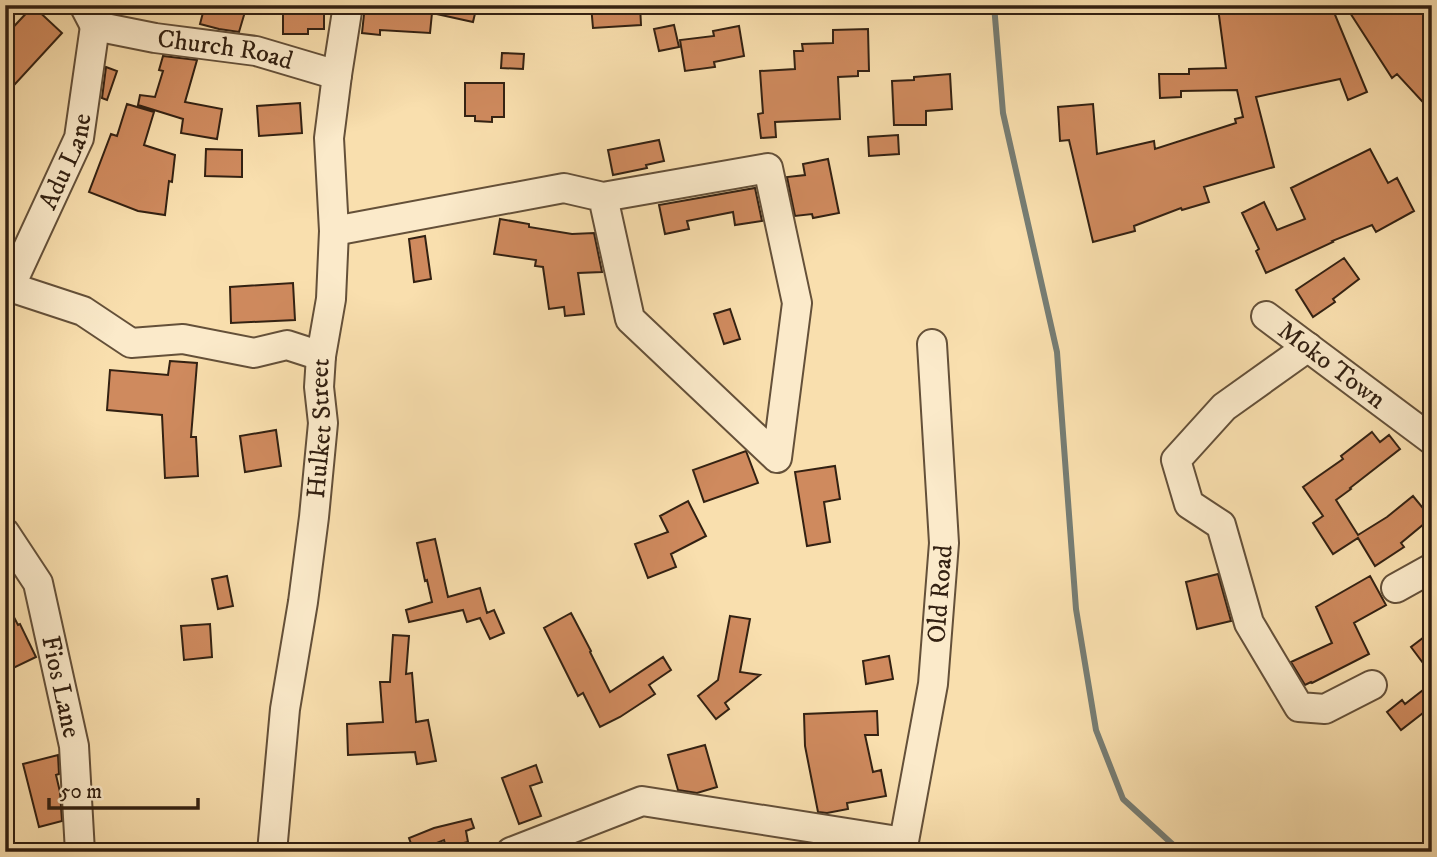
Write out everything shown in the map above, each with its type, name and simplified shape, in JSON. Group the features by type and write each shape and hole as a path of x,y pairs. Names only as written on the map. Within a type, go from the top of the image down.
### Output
{"street":[{"name":"Hulket Street","path":"272,852 285,709 303,603 323,423 319,387 321,356 331,299 334,231 329,138 348,5"},
{"name":"Church Road","path":"90,16 155,38 256,51 337,75"},
{"name":"Adu Lane","path":"8,287 79,138 90,16"},
{"path":"334,231 564,188 603,197 768,169 797,303 777,458 630,319 603,197"},
{"path":"8,287 83,310 131,343 183,339 254,353 287,345 321,356"},
{"name":"Moko Town","path":"1266,316 1432,439"},
{"name":"Old Road","path":"511,852 642,802 903,847 933,684 944,543 932,344"},
{"path":"1308,347 1224,407 1176,460 1189,504 1221,525 1249,623 1299,707 1325,709 1372,685"},
{"name":"Fios Lane","path":"5,533 38,583 74,746 80,852"},
{"path":"1396,588 1432,568"}],"building":[{"path":"205,5 247,5 239,32 200,24"},
{"path":"283,5 324,5 324,29 308,29 308,34 283,34"},
{"path":"365,5 477,5 473,22 432,13 430,33 380,30 380,35 362,33"},
{"path":"591,5 640,5 641,25 593,28"},
{"path":"1220,5 1331,5 1367,92 1348,100 1340,79 1256,97 1274,167 1204,187 1209,202 1182,210 1181,208 1134,226 1135,231 1093,242 1069,140 1060,141 1058,107 1093,104 1097,154 1154,141 1155,149 1236,123 1235,119 1243,117 1237,90 1181,91 1181,97 1160,98 1159,74 1189,74 1189,69 1226,68 1218,8"},
{"path":"1345,5 1432,5 1432,112 1397,74 1392,78"},
{"path":"33,6 62,33 5,95 5,36"},
{"path":"674,25 679,47 659,51 654,29"},
{"path":"739,26 744,56 714,62 715,67 685,71 680,40 714,36 713,31"},
{"path":"868,29 869,71 858,71 858,76 838,77 840,119 775,122 776,137 761,138 758,114 763,113 760,71 795,69 794,51 803,51 802,44 833,43 833,30"},
{"path":"502,53 524,54 523,69 501,68"},
{"path":"163,56 197,60 185,102 222,109 217,139 181,133 183,119 138,105 140,95 155,97 163,71 159,70"},
{"path":"106,67 117,71 107,100 102,98"},
{"path":"950,74 952,109 926,111 926,125 894,125 892,81"},
{"path":"465,83 504,83 504,117 492,117 492,122 475,121 475,116 465,116"},
{"path":"300,103 302,133 259,136 257,106"},
{"path":"127,104 154,112 144,145 175,155 165,215 138,211 89,192 111,134 117,136"},
{"path":"898,135 899,154 869,156 868,137"},
{"path":"659,140 664,161 646,165 647,168 613,175 608,150"},
{"path":"206,149 242,150 242,177 205,176"},
{"path":"1370,149 1388,183 1397,178 1414,211 1376,232 1372,225 1266,273 1256,251 1259,249 1242,213 1264,202 1277,230 1305,219 1291,188"},
{"path":"828,159 839,213 813,218 812,214 795,216 787,177 805,175 803,164"},
{"path":"755,188 762,221 735,225 733,212 687,221 689,229 665,234 659,205"},
{"path":"500,219 572,234 594,233 602,272 578,273 584,314 565,316 564,307 549,309 543,267 535,266 536,260 494,254"},
{"path":"425,236 431,279 414,282 409,239"},
{"path":"1344,258 1359,279 1333,299 1335,302 1313,317 1296,290"},
{"path":"293,283 295,320 231,323 230,287"},
{"path":"730,309 740,339 724,344 714,314"},
{"path":"170,361 197,363 191,437 196,437 198,476 165,478 162,415 107,410 110,370 168,375"},
{"path":"276,430 281,466 245,472 240,436"},
{"path":"1372,432 1380,442 1389,435 1400,449 1336,500 1358,535 1413,496 1431,518 1401,543 1404,547 1375,566 1358,538 1333,554 1313,523 1323,516 1303,487 1343,459 1341,456"},
{"path":"746,451 758,483 704,502 693,470"},
{"path":"835,466 840,499 824,502 830,542 807,546 795,472"},
{"path":"688,501 706,536 671,554 676,567 648,578 635,544 668,532 660,516"},
{"path":"435,539 448,597 480,588 487,613 494,610 504,633 490,639 480,618 467,622 463,610 409,622 406,610 432,602 417,543"},
{"path":"1218,574 1231,621 1197,629 1186,582"},
{"path":"227,576 233,606 218,609 212,579"},
{"path":"1370,576 1386,605 1354,623 1369,654 1305,685 1291,662 1332,643 1316,607"},
{"path":"5,600 36,657 5,672"},
{"path":"571,613 610,692 663,657 671,670 649,685 655,694 600,727 583,693 578,696 544,628"},
{"path":"730,616 750,619 740,672 760,675 725,703 729,709 716,719 698,696 718,680"},
{"path":"210,624 212,657 184,660 181,626"},
{"path":"1432,631 1432,675 1411,647"},
{"path":"393,635 409,636 406,674 412,673 416,722 428,720 436,761 417,764 415,752 348,755 347,724 383,722 380,682 390,682"},
{"path":"889,656 893,679 866,684 863,661"},
{"path":"1432,683 1432,706 1401,730 1387,712 1402,700 1405,704"},
{"path":"877,711 878,735 865,735 873,772 881,770 886,796 847,803 848,809 818,812 805,746 804,714"},
{"path":"705,745 717,787 697,793 678,790 668,755"},
{"path":"58,755 59,774 56,775 62,821 39,827 23,764"},
{"path":"536,765 542,782 530,786 541,816 519,824 502,778"},
{"path":"471,819 474,828 466,831 468,842 446,847 444,840 414,852 409,838 434,828"}],"waterway":[{"path":"994,5 1003,113 1057,352 1076,609 1096,730 1123,799 1181,852"}]}
